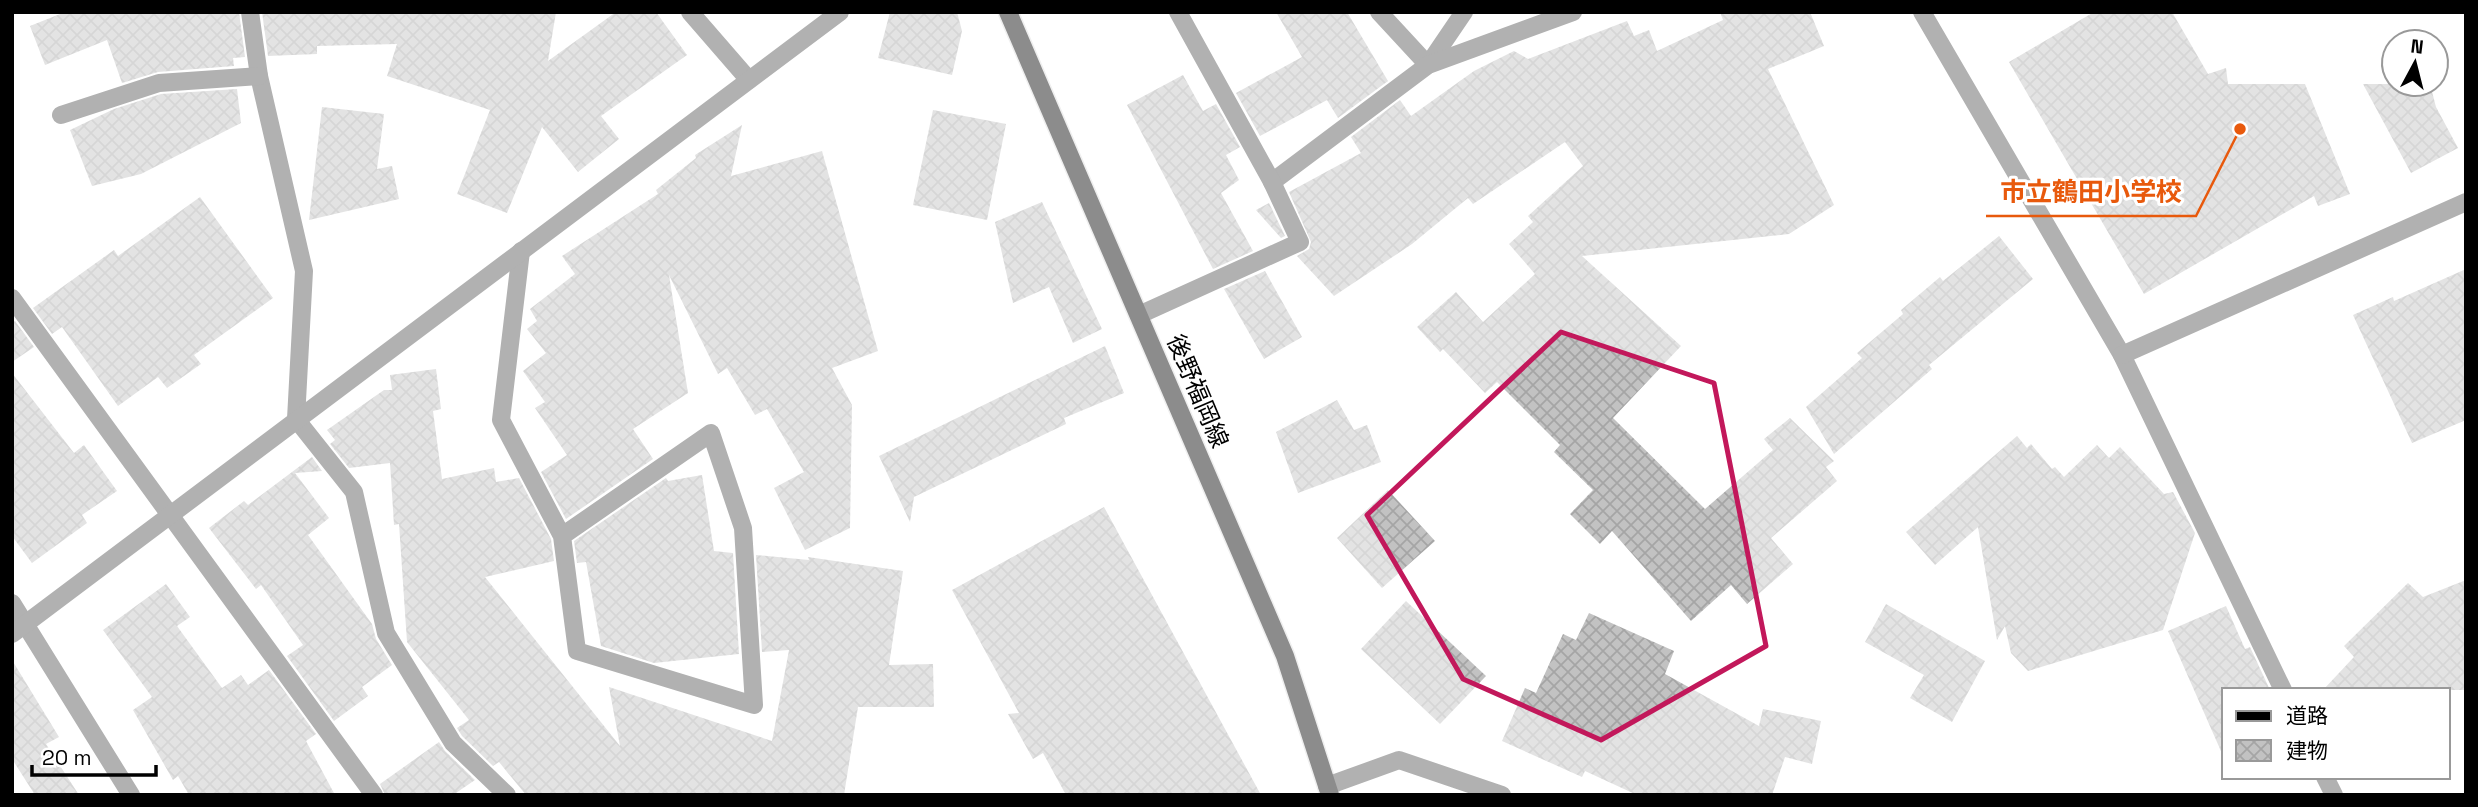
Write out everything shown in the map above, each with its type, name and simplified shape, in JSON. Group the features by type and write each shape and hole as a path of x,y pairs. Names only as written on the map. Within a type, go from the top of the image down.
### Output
{"main road":[{"name":"後野福岡線","path":"1008,12 1285,656 1329,790"}],"street":[{"path":"250,12 259,76 304,271 296,419 354,492 386,633 453,743 507,795"},
{"path":"690,12 749,80"},
{"path":"19,629 840,12"},
{"path":"1139,315 1300,242 1272,182 1178,12"},
{"path":"1379,12 1427,65"},
{"path":"1427,65 1464,12"},
{"path":"1272,182 1427,65 1573,12"},
{"path":"1922,12 2122,355 2282,688"},
{"path":"61,115 159,83 259,76"},
{"path":"2122,355 2466,202"},
{"path":"521,251 501,420 562,536 577,651 754,705 743,528 711,433 562,536"},
{"path":"12,298 374,795"},
{"path":"12,603 19,629 131,795"},
{"path":"1329,790 1399,760 1502,795"},
{"path":"2326,779 2334,795"}],"highlighted area":[{"path":"1561,332 1714,383 1766,646 1601,740 1463,679 1367,515"}],"building":[{"path":"65,12 239,12 245,57 233,58 234,66 158,72 122,83 107,40 45,65 30,26"},
{"path":"262,12 556,12 548,61 616,12 656,12 687,55 601,116 619,139 578,172 542,127 507,213 457,194 490,110 387,76 397,44 317,46 317,54 268,56"},
{"path":"890,12 957,12 962,31 952,75 878,58"},
{"path":"1276,12 1347,12 1388,81 1338,118 1327,100 1260,136 1236,93 1302,57"},
{"path":"1720,12 1810,12 1824,46 1768,69 1834,205 1789,234 1582,256 1681,346 1613,418 1705,509 1773,450 1764,439 1790,418 1834,461 1826,467 1837,481 1771,538 1793,564 1747,604 1731,585 1691,621 1612,531 1600,544 1570,514 1593,490 1554,452 1560,445 1497,382 1485,393 1443,349 1440,352 1417,327 1456,292 1483,322 1535,274 1509,244 1533,222 1528,216 1583,166 1565,142 1473,204 1468,198 1412,244 1334,296 1297,256 1309,249 1311,242 1289,192 1361,153 1351,137 1400,100 1411,116 1474,71 1514,51 1528,59 1627,21 1634,36 1649,30 1657,51 1723,20"},
{"path":"2094,12 2172,12 2208,74 2226,68 2228,84 2305,84 2350,194 2318,206 2314,196 2144,294 2009,62"},
{"path":"1183,75 1203,111 1216,104 1240,147 1226,155 1239,180 1221,193 1253,251 1213,269 1127,105"},
{"path":"2363,84 2380,84 2380,98 2434,98 2458,148 2411,173"},
{"path":"237,89 241,123 141,174 92,186 70,130 114,109 161,94"},
{"path":"322,107 384,114 377,169 392,166 399,199 309,220"},
{"path":"933,110 1006,124 987,220 913,205"},
{"path":"742,125 731,176 822,151 878,351 832,368 852,405 850,528 805,550 774,488 804,472 767,409 755,415 727,368 718,374 669,275 688,393 633,429 653,459 566,519 541,472 567,455 535,408 545,402 523,371 546,353 527,329 537,321 530,309 575,274 562,256 658,194 656,190 696,158 695,155"},
{"path":"200,197 273,298 194,355 201,364 167,388 158,377 118,406 62,327 52,334 33,308 114,250 118,256"},
{"path":"1042,202 1102,329 1073,343 1049,287 1013,303 995,222"},
{"path":"1269,203 1285,236 1281,238 1256,210"},
{"path":"1999,236 2033,279 1929,365 1932,369 1834,454 1806,407 1862,358 1857,353 1903,314 1901,310 1940,277 1943,281"},
{"path":"2466,269 2466,420 2412,443 2353,315 2393,297 2394,301"},
{"path":"1265,271 1302,337 1264,359 1224,289"},
{"path":"15,321 34,347 12,362 12,323"},
{"path":"1105,346 1124,393 1064,418 1066,424 914,497 910,522 879,456"},
{"path":"436,369 441,409 433,411 442,479 494,468 496,482 519,478 551,539 554,561 485,577 620,746 609,687 772,741 789,650 762,652 756,555 809,560 808,557 903,571 889,665 933,664 934,707 858,707 844,795 526,795 499,762 493,766 462,736 457,728 469,720 407,642 399,524 394,525 390,463 349,468 330,444 335,440 327,430 384,390 392,390 390,375"},
{"path":"12,373 74,453 84,445 117,491 82,515 87,523 32,563 12,536"},
{"path":"1337,400 1354,430 1367,425 1381,462 1298,493 1276,432"},
{"path":"2017,436 2027,448 2031,444 2052,469 2055,467 2064,477 2097,445 2109,458 2120,447 2164,494 2173,492 2195,533 2163,630 2028,671 2011,653 2005,626 1997,640 1978,527 1935,565 1906,532"},
{"path":"312,457 322,471 295,473 329,518 308,535 372,624 376,639 392,665 362,687 368,696 334,721 287,656 303,645 261,585 256,589 209,528 244,501 248,505"},
{"path":"702,475 714,551 733,553 739,654 654,663 601,646 586,562 577,563 574,541 666,478 668,481"},
{"path":"1388,490 1435,541 1382,588 1337,538"},
{"path":"1104,507 1261,795 1066,795 1043,753 1033,759 1008,714 1019,713 952,590"},
{"path":"2466,580 2466,690 2325,688 2354,657 2344,646 2408,583 2423,597"},
{"path":"166,584 190,617 177,626 222,688 241,675 248,685 269,670 316,734 306,741 335,795 189,795 178,776 173,780 133,710 152,697 103,630"},
{"path":"1406,601 1486,676 1440,724 1361,649"},
{"path":"1886,604 1985,661 1952,722 1910,698 1924,675 1865,642"},
{"path":"2226,606 2245,649 2250,647 2269,688 2222,688 2222,753 2168,631"},
{"path":"1589,613 1674,651 1665,674 1759,726 1763,709 1821,721 1812,764 1785,757 1772,795 1637,795 1585,771 1582,777 1502,741 1525,688 1536,693 1563,634 1576,640"},
{"path":"12,660 59,737 46,744 79,795 35,795 14,762 12,763"},
{"path":"439,742 475,780 453,795 385,795 380,784"}],"place":[{"name":"市立鶴田小学校","path":"2240,129"}]}
